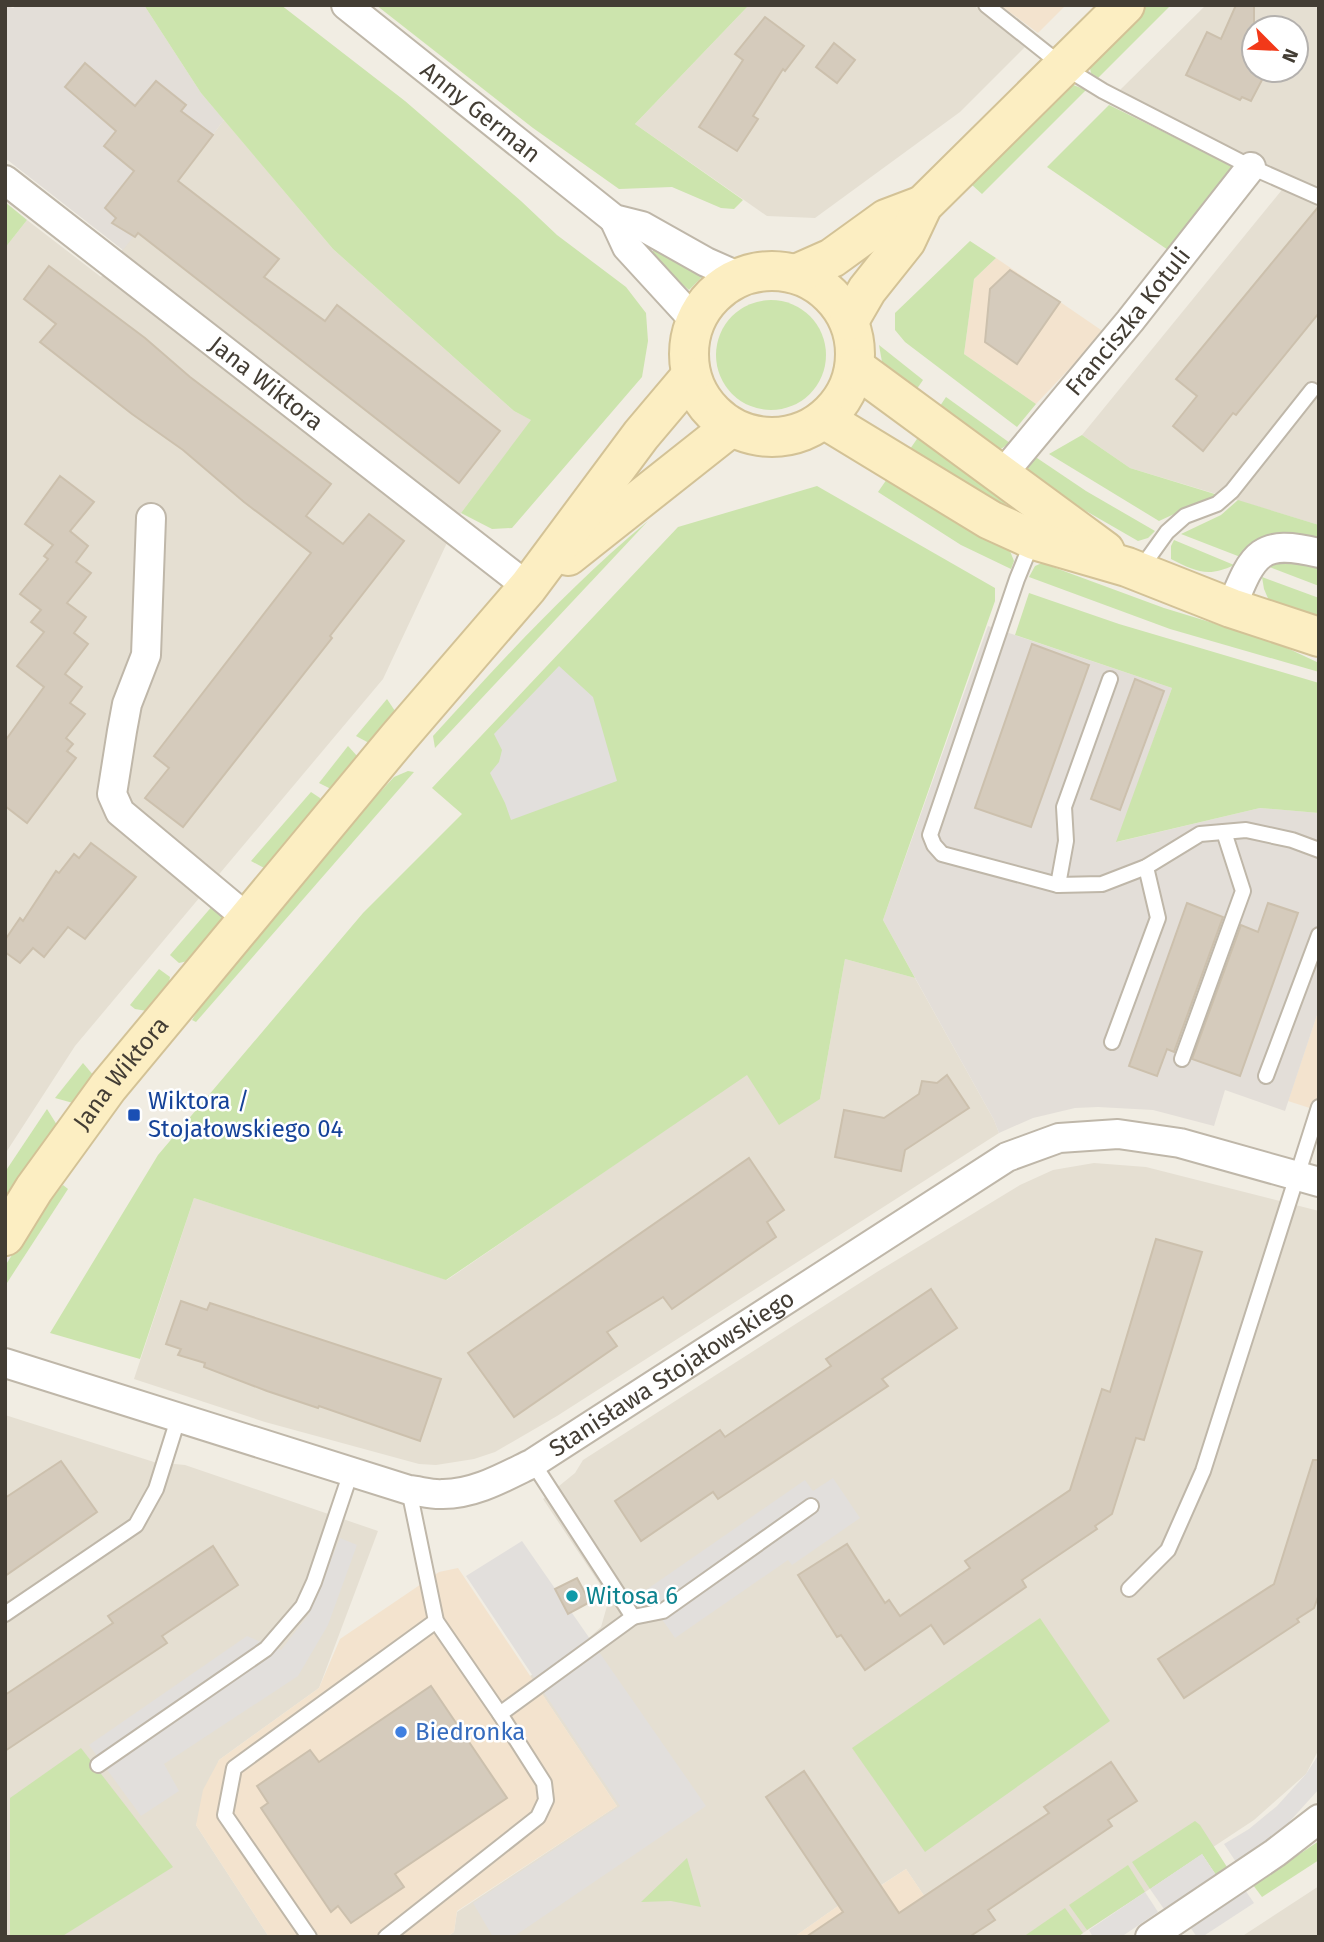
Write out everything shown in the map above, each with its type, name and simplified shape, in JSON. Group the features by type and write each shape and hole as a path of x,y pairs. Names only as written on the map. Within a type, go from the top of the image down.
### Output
{"street":[{"name":"Anny German","path":"346,5 614,219 642,226 706,262 740,277"},
{"path":"849,321 867,290 906,241 923,205 1125,5"},
{"name":"Franciszka Kotuli","path":"1001,476 1130,321 1251,167"},
{"name":"Jana Wiktora","path":"5,180 528,587"},
{"path":"796,274 832,258 886,219 923,205"},
{"name":"Anny German","path":"614,219 627,247 694,320"},
{"path":"767,271 796,274 827,292 849,321 853,333 856,368 850,388 824,419 804,432 780,439 755,436 731,427 718,417 698,393 690,377 688,342 694,320 713,294 740,277 767,271"},
{"path":"856,368 1001,476 1040,524"},
{"name":"Jana Wiktora","path":"5,1236 34,1189 108,1087 398,738 528,587 641,435 690,377"},
{"path":"824,419 990,520 1040,524 1132,570 1231,608 1319,637"},
{"name":"Jana Wiktora","path":"528,587 731,427"},
{"path":"150,518 146,655 127,704 112,794 120,811 247,918"},
{"path":"1231,608 1250,566 1271,548 1292,547 1319,554"},
{"name":"Stanisława Stojałowskiego","path":"5,1363 409,1490 441,1494 459,1492 482,1487 533,1463 1007,1157 1059,1138 1118,1134 1180,1143 1308,1179"},
{"path":"1150,1937 1275,1853 1319,1819"}],"lane":[{"path":"986,5 1064,67 1103,91 1251,167 1319,197"},
{"path":"1002,18 1013,5"},
{"path":"1132,570 1167,531 1185,516 1217,504 1232,491 1312,390"},
{"path":"1040,524 1017,579 930,835 934,845 942,854 1058,885 1102,884 1146,867 1200,834 1246,830 1292,840 1319,850"},
{"path":"1058,885 1066,841 1064,807 1110,679"},
{"path":"1182,1059 1244,891 1224,832"},
{"path":"1112,1042 1158,918 1146,867"},
{"path":"1266,1076 1319,935"},
{"path":"1129,1589 1168,1550 1203,1471 1308,1179 1319,1107"},
{"path":"5,1614 136,1525 156,1489 178,1419"},
{"path":"533,1463 633,1617"},
{"path":"98,1765 266,1649 282,1632 303,1606 314,1582 351,1472"},
{"path":"386,1937 537,1816 546,1800 544,1783 436,1621 409,1490"},
{"path":"500,1714 633,1617 663,1611 811,1506"},
{"path":"309,1937 225,1815 234,1768 436,1621"}],"shaded area":[{"path":"5,5 13,8 18,5 144,5 201,93 224,120 123,250 5,158"},
{"path":"749,5 973,5 1027,45 960,112 815,218 767,216 635,124"},
{"path":"1000,5 1066,5 1038,33"},
{"path":"1206,5 1319,5 1319,525 1130,468 1082,435 1281,191 1288,174 1244,156 1120,90"},
{"path":"224,120 333,249 514,411 532,420 461,513 383,679 75,1046 5,1154 5,248 27,220 101,277"},
{"path":"996,258 1104,332 1036,404 964,354 974,279"},
{"path":"988,626 1172,688 1117,842 1260,808 1319,813 1319,1009 1285,1111 1225,1090 1214,1126 1153,1110 1098,1107 1075,1108 1033,1118 999,1133 883,920"},
{"path":"559,666 593,697 617,781 511,820 490,773 499,762 502,750 494,734"},
{"path":"845,959 915,978 999,1133 557,1416 495,1452 474,1459 436,1465 419,1464 265,1422 134,1379 194,1198 447,1280 747,1074 820,1099"},
{"path":"1319,1009 1319,1111 1288,1101"},
{"path":"1094,1163 1146,1167 1319,1211 1319,1749 1306,1774 1254,1820 1077,1937 952,1937 906,1869 841,1911 838,1906 794,1937 447,1937 454,1932 457,1912 617,1806 530,1676 601,1627 607,1606 603,1589 543,1499 575,1473 583,1460 877,1272 1020,1185 1053,1170"},
{"path":"5,1415 154,1462 185,1465 378,1531 319,1688 219,1760 196,1825 269,1937 5,1937"},
{"path":"833,1478 860,1518 792,1565 788,1560 675,1638 643,1592 805,1480 813,1491"},
{"path":"340,1538 357,1545 328,1625 298,1676 164,1764 179,1791 141,1816 89,1745 247,1636 281,1650 309,1614"},
{"path":"522,1541 706,1806 513,1937 493,1937 473,1903 620,1806 466,1576"},
{"path":"458,1568 617,1806 457,1911 454,1932 446,1937 269,1937 196,1825 203,1790 219,1760 319,1688 340,1639 439,1572"},
{"path":"1319,1754 1319,1789 1281,1831 1236,1862 1224,1844 1249,1829 1277,1806 1306,1774"},
{"path":"1202,1854 1216,1875 1164,1909 1150,1889"},
{"path":"906,1869 952,1937 794,1937 838,1906 842,1911"},
{"path":"1319,1886 1319,1937 1241,1937"},
{"path":"1245,1890 1254,1903 1202,1937 1197,1937 1190,1927"},
{"path":"1145,1892 1158,1912 1121,1937 1093,1937 1089,1930"}],"green space":[{"path":"144,5 281,5 405,101 557,235 626,287 646,313 648,341 642,377 512,528 492,529 461,513 531,420 514,411 333,249 201,93"},
{"path":"376,5 749,5 635,124 743,200 734,209 721,208 672,187 619,189 533,128"},
{"path":"1148,5 1171,5 1098,78 1091,73 1089,64"},
{"path":"1071,84 1086,90 982,194 972,185"},
{"path":"1109,105 1233,166 1171,252 1047,167"},
{"path":"5,202 27,220 5,248"},
{"path":"970,241 996,258 974,279 964,354 1036,404 1017,427 905,342 895,330 895,313"},
{"path":"657,246 704,275 689,290 649,256"},
{"path":"771,300 792,304 810,316 822,334 826,355 822,376 810,394 792,406 771,410 750,406 732,394 720,376 716,355 720,334 732,316 750,304"},
{"path":"879,345 923,380 914,393 882,362"},
{"path":"946,397 1010,443 996,452 938,409"},
{"path":"1082,435 1130,468 1218,495 1210,502 1159,521 1049,454"},
{"path":"919,436 1009,500 1000,508 908,452"},
{"path":"1031,456 1155,531 1148,538 1138,541 1034,481 1027,473"},
{"path":"887,479 1010,551 1014,561 1011,569 961,545 878,492"},
{"path":"817,486 995,588 995,601 883,920 915,978 845,959 820,1099 779,1125 747,1075 446,1280 194,1198 140,1359 50,1333 158,1155 363,913 462,814 432,788 678,527"},
{"path":"1238,500 1319,525 1319,545 1243,558 1181,534 1221,515"},
{"path":"648,521 435,748 433,736 511,652 590,572"},
{"path":"1174,540 1234,565 1209,572 1187,567 1171,559"},
{"path":"1274,561 1319,564 1319,586 1267,566"},
{"path":"1042,563 1164,608 1272,641 1319,663 1319,672 1170,629 1029,577 1035,566"},
{"path":"1262,577 1319,598 1319,621 1270,603"},
{"path":"1029,593 1119,624 1319,683 1319,813 1260,808 1116,842 1172,688 1015,635"},
{"path":"387,699 395,711 369,743 356,736"},
{"path":"348,746 358,757 333,790 319,783"},
{"path":"408,771 414,772 196,1022 192,1020 212,987 331,845 394,777"},
{"path":"311,792 320,798 321,803 266,869 251,861"},
{"path":"214,904 224,916 224,920 188,961 179,963 170,955"},
{"path":"159,969 170,977 169,983 147,1011 135,1009 130,1005"},
{"path":"83,1063 94,1076 73,1103 55,1098"},
{"path":"47,1109 57,1125 5,1203 5,1172"},
{"path":"63,1185 68,1189 5,1286 5,1266 40,1211"},
{"path":"1040,1618 1110,1721 925,1852 852,1748"},
{"path":"81,1748 173,1867 61,1937 10,1937 10,1798"},
{"path":"1195,1821 1227,1867 1216,1875 1202,1854 1150,1889 1132,1862"},
{"path":"1319,1841 1319,1860 1262,1897 1253,1885"},
{"path":"687,1858 701,1907 671,1901 641,1902"},
{"path":"1128,1865 1145,1892 1087,1930 1069,1905"},
{"path":"1065,1908 1083,1933 1078,1937 1023,1937"}],"building":[{"path":"1236,5 1254,5 1254,14 1240,14 1240,84 1260,84 1251,101 1242,97 1240,100 1186,75 1207,32 1221,39"},
{"path":"765,17 804,46 785,71 783,69 753,116 758,119 737,151 699,127 743,60 735,54"},
{"path":"834,43 855,60 837,83 816,67"},
{"path":"85,63 135,106 156,81 186,105 181,111 213,135 178,181 279,259 264,277 325,321 337,305 500,431 459,483 138,233 135,237 112,223 116,218 105,208 134,171 104,146 116,131 65,87"},
{"path":"1319,206 1319,313 1203,451 1173,426 1197,396 1176,379"},
{"path":"49,266 331,484 306,516 343,544 369,514 404,541 330,636 332,638 183,827 145,798 169,768 154,756 311,553 244,502 183,450 40,342 56,324 24,299"},
{"path":"1010,270 1060,302 1017,364 985,342 990,289"},
{"path":"60,476 94,502 70,531 88,546 76,562 91,573 67,603 86,617 74,633 88,644 65,674 82,687 70,703 85,714 66,738 73,744 67,751 76,758 27,823 5,806 5,741 44,687 17,666 44,632 31,622 41,610 20,594 48,559 44,556 53,545 25,524"},
{"path":"1032,644 1089,665 1031,827 975,808"},
{"path":"1135,679 1164,691 1120,810 1091,799"},
{"path":"91,843 136,877 85,939 68,927 44,957 33,948 20,963 5,952 5,940 20,918 23,921 56,871 59,873 74,854 79,858"},
{"path":"1187,903 1223,917 1174,1052 1167,1049 1157,1076 1129,1066"},
{"path":"1268,903 1298,913 1240,1076 1192,1059 1241,925 1258,932"},
{"path":"947,1075 969,1108 905,1150 901,1171 835,1157 844,1110 884,1118 919,1094 922,1081 937,1083"},
{"path":"749,1158 784,1210 767,1222 776,1237 672,1309 663,1297 607,1332 617,1346 514,1417 468,1353"},
{"path":"1156,1239 1202,1252 1144,1440 1136,1438 1112,1514 1095,1526 1097,1529 1022,1580 1026,1587 944,1644 931,1625 865,1670 841,1635 837,1637 798,1575 847,1544 885,1603 889,1600 900,1616 970,1568 965,1561 1070,1490 1102,1389 1110,1392"},
{"path":"931,1289 957,1328 882,1379 888,1386 718,1499 713,1492 641,1541 615,1501 720,1430 725,1437 831,1366 826,1359"},
{"path":"181,1301 207,1310 210,1303 441,1379 420,1441 267,1391 204,1367 205,1363 178,1355 181,1349 166,1344"},
{"path":"1313,1460 1319,1460 1319,1594 1314,1608 1297,1619 1299,1622 1184,1698 1158,1659 1274,1584"},
{"path":"61,1461 97,1512 5,1576 5,1498"},
{"path":"213,1546 238,1585 162,1636 167,1643 5,1751 5,1695 113,1623 108,1616"},
{"name":"Witosa 6","path":"577,1578 590,1602 568,1614 555,1589"},
{"path":"431,1686 507,1798 395,1874 404,1887 351,1923 338,1906 331,1912 261,1808 268,1803 257,1786 310,1750 319,1762"},
{"path":"1111,1762 1137,1801 1108,1820 1112,1826 988,1910 995,1920 969,1937 806,1937 843,1912 766,1797 804,1771 899,1913 1049,1813 1044,1807"}],"place":[{"name":"Wiktora / Stojałowskiego 04","path":"134,1115"},
{"name":"Witosa 6","path":"572,1596"},
{"name":"Biedronka","path":"401,1732"}]}
